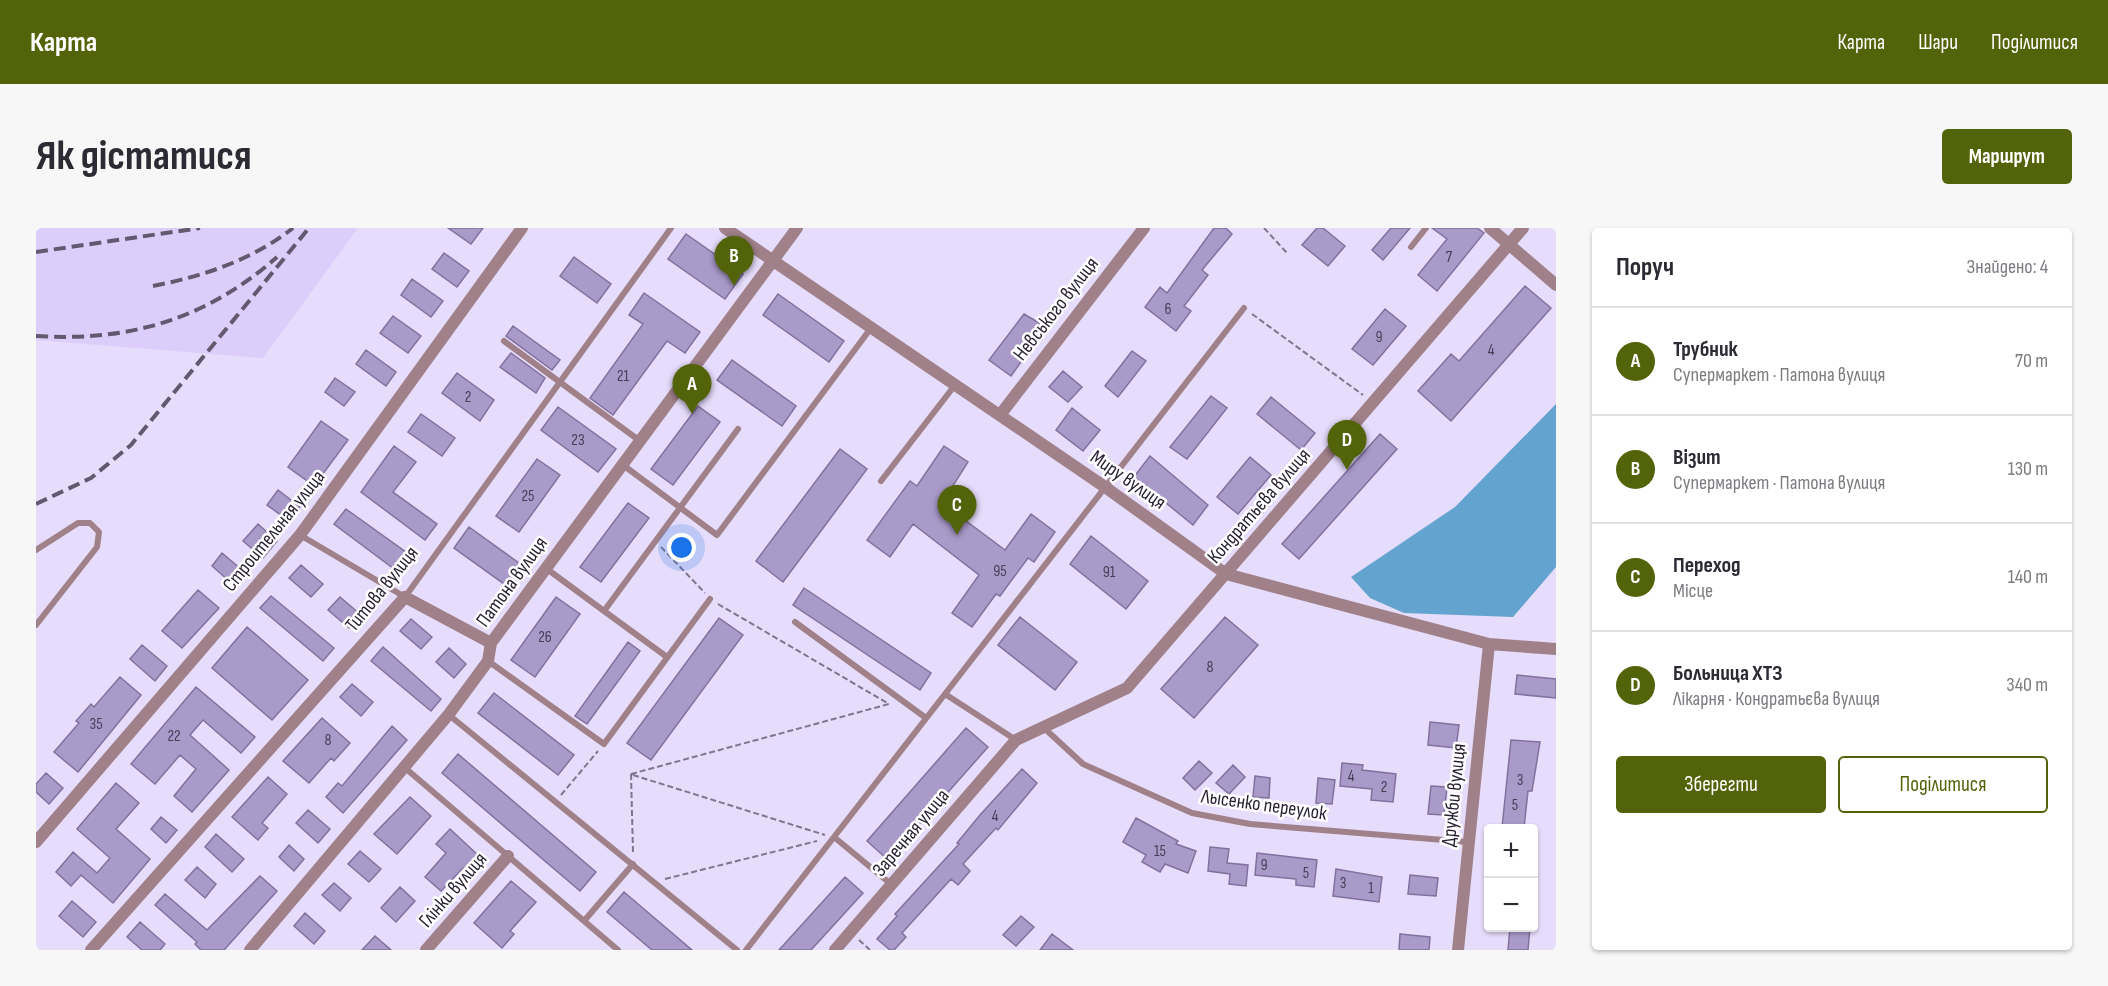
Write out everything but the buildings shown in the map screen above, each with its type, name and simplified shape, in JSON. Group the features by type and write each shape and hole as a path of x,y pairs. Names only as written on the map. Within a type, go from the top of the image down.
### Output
{"street":[{"name":"Строительная улица","path":"36,842 300,535 522,228"},
{"name":"Миру вулиця","path":"725,228 1105,487 1226,574 1489,644 1556,649"},
{"name":"Патона вулиця","path":"250,950 448,714 488,661 491,643 797,228"},
{"name":"Невського вулиця","path":"1000,415 1144,228"},
{"path":"1490,228 1508,246 1556,285"},
{"name":"Кондратьєва вулиця","path":"1016,740 1126,688 1523,228"},
{"path":"405,597 491,643"},
{"name":"Титова вулиця","path":"92,950 405,597"},
{"name":"Дружби вулиця","path":"1458,950 1489,644"},
{"name":"Заречная улица","path":"835,950 1016,740"},
{"name":"Глінки вулиця","path":"426,950 508,856"}],"lane":[{"name":"Титова вулиця","path":"405,597 671,228"},
{"path":"1412,247 1426,228"},
{"path":"746,950 1244,308"},
{"path":"623,465 717,535 871,328"},
{"path":"504,341 640,442"},
{"path":"881,481 955,385"},
{"path":"603,611 738,429"},
{"path":"36,550 78,523 90,523 99,532 97,547 36,625"},
{"path":"300,535 405,597"},
{"path":"547,568 667,657"},
{"path":"488,661 603,744 710,599"},
{"path":"795,622 926,718"},
{"path":"945,694 1016,740"},
{"path":"448,714 737,950"},
{"name":"Лысенко переулок","path":"1042,727 1083,764 1192,813 1250,824 1469,842"},
{"path":"405,767 618,950"},
{"path":"834,837 893,885"},
{"path":"584,921 633,864"}],"path":[{"path":"1264,228 1287,253"},
{"path":"1244,308 1374,403"},
{"path":"631,774 889,704 710,599 656,541"},
{"path":"556,801 603,744"},
{"path":"631,774 834,837"},
{"path":"631,774 633,864"},
{"path":"654,881 834,837"}],"shaded area":[{"path":"36,228 358,228 263,358 36,340"}],"water":[{"path":"1556,404 1556,567 1513,617 1404,613 1370,598 1351,577 1455,507"}],"railway":[{"path":"36,252 200,228"},
{"path":"153,286 209,272 244,258 293,228"},
{"path":"36,504 91,478 131,445 309,228"},
{"path":"36,336 103,335 165,322 195,311 223,296 277,257"}],"place":[{"name":"Візит","path":"734,286"},
{"name":"Трубник","path":"692,414"},
{"name":"Больница ХТЗ","path":"1347,470"},
{"name":"Переход","path":"957,535"}]}
